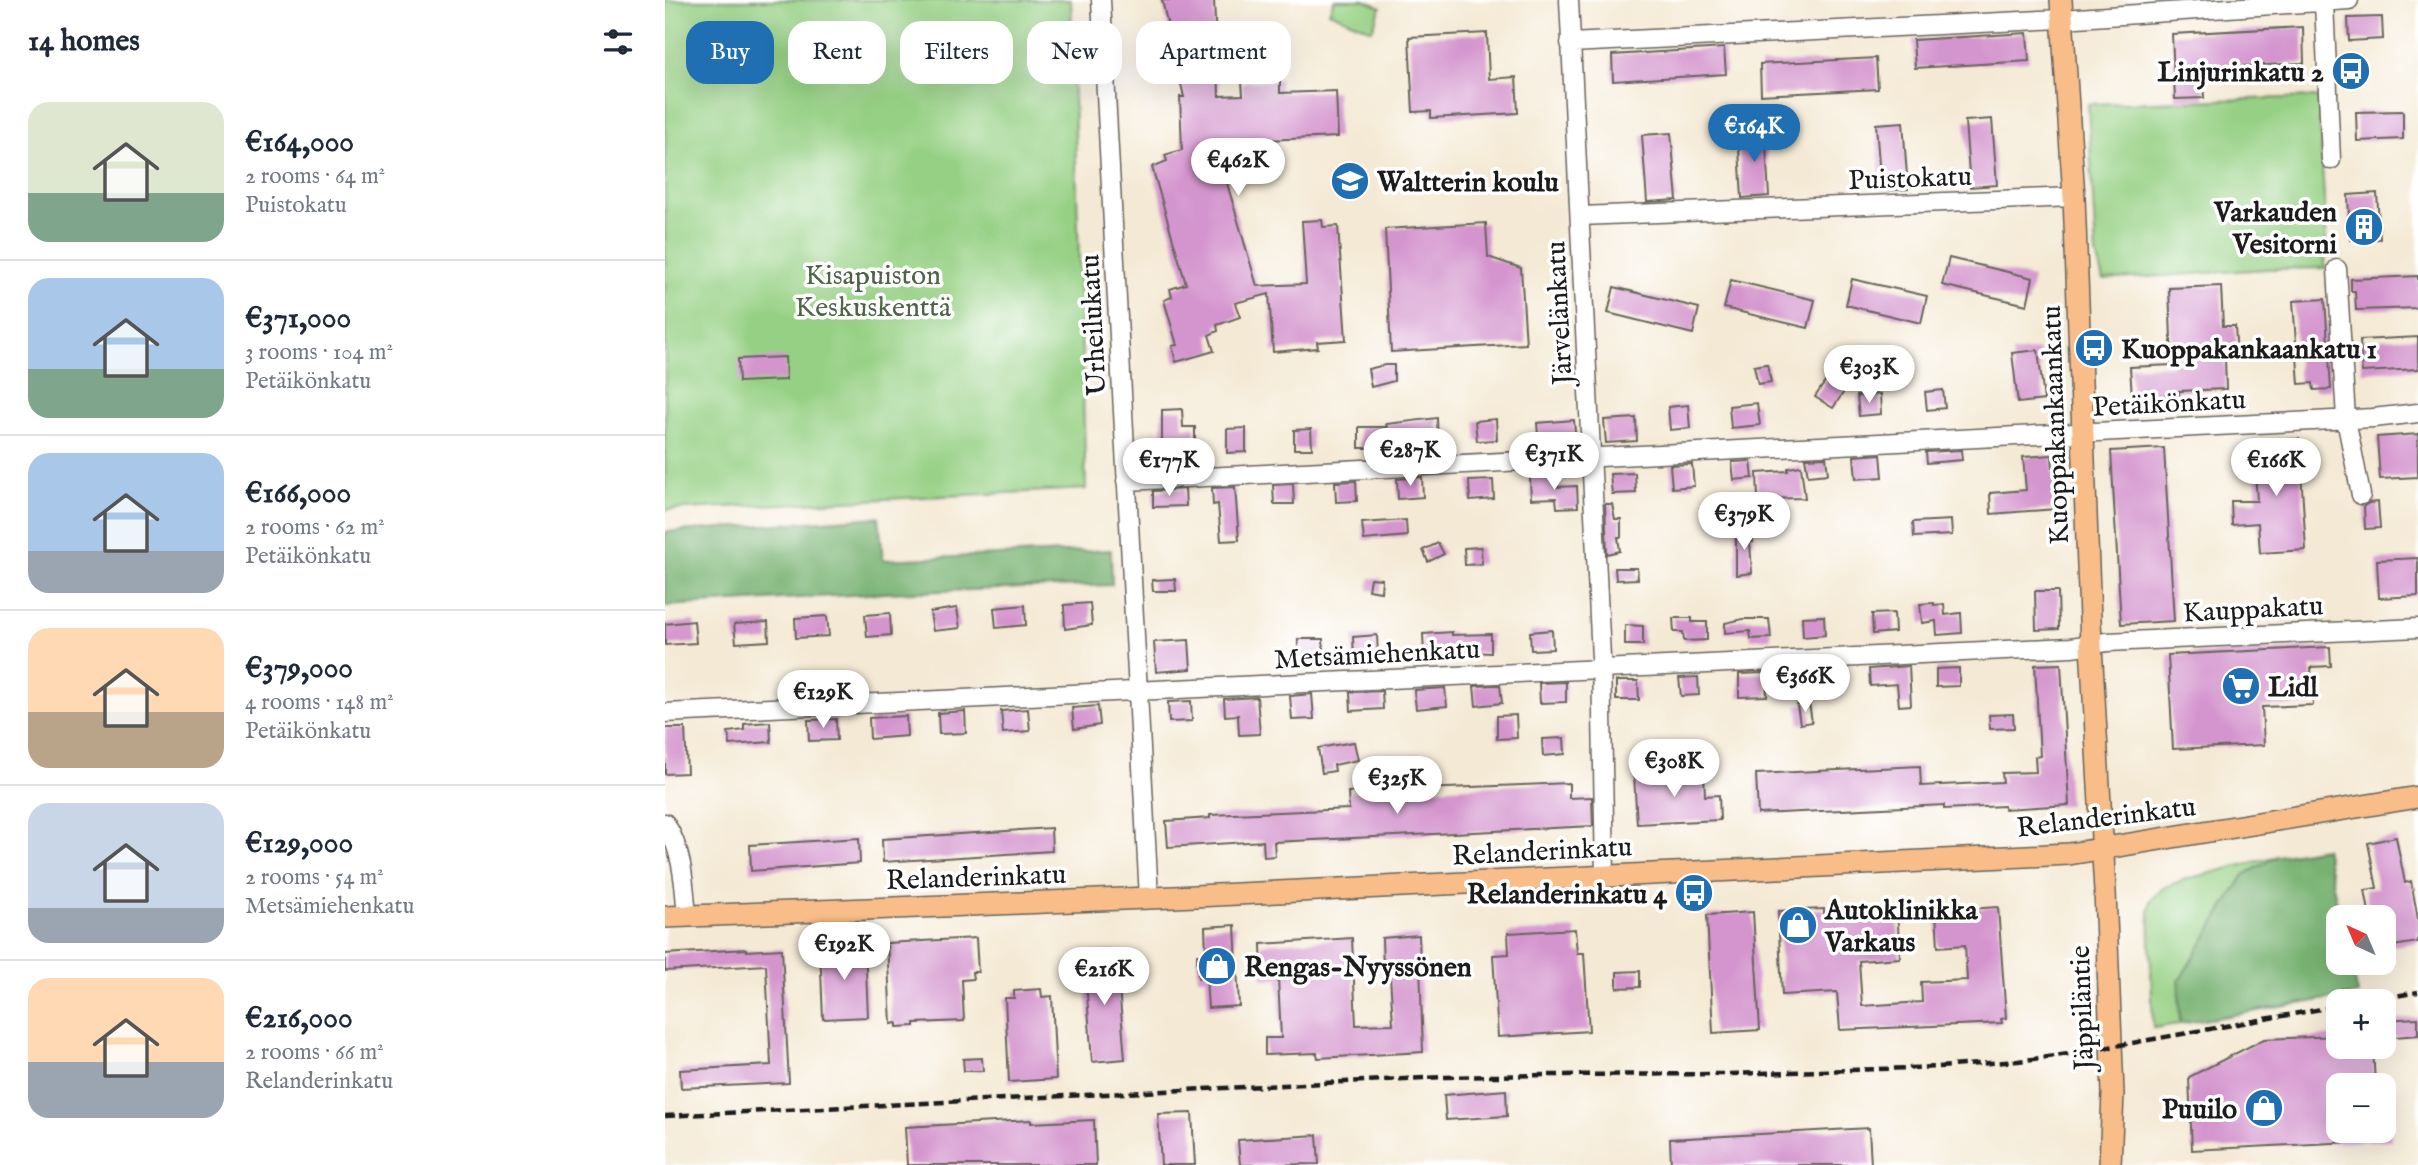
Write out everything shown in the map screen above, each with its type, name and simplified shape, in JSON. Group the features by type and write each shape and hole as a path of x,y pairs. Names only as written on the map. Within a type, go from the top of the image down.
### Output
{"main road":[{"name":"Kuoppakankaankatu","path":"2062,9 2074,197 2091,645 2102,848"},
{"name":"Relanderinkatu","path":"665,917 1149,898 2069,854 2418,797"},
{"name":"Jäppiläntie","path":"2102,848 2113,1093 2109,1165"}],"street":[{"name":"Urheilukatu","path":"1101,0 1149,898"},
{"name":"Järvelänkatu","path":"1569,0 1601,669 1605,875"},
{"path":"1570,43 2062,9 2349,0"},
{"path":"2324,2 2330,160"},
{"name":"Puistokatu","path":"1580,216 2074,197"},
{"path":"2337,269 2346,419 2361,495"},
{"name":"Petäikönkatu","path":"1126,481 2346,419 2418,413"},
{"name":"Kauppakatu","path":"2091,645 2119,641 2418,628"},
{"name":"Metsämiehenkatu","path":"665,713 2091,645"},
{"path":"665,823 680,851 687,916"}],"green space":[{"name":"Kisapuiston Keskuskenttä","path":"665,0 1071,0 1072,21 1027,21 1027,84 1074,84 1086,489 665,510"},
{"path":"1334,0 1364,0 1381,7 1372,30 1329,12"},
{"path":"2318,97 2326,231 2325,268 2267,269 2103,280 2096,254 2088,104"},
{"path":"879,517 883,560 1111,550 1112,585 884,593 665,606 665,532"},
{"path":"2325,848 2337,905 2326,905 2326,975 2354,975 2357,989 2326,989 2326,999 2180,1024 2179,981 2244,875 2278,856"},
{"path":"2278,856 2244,875 2179,981 2180,1024 2153,1028 2149,910 2151,900 2163,888 2183,880"}],"building":[{"path":"1162,0 1214,0 1215,21 1167,21"},
{"path":"2382,17 2383,39 2349,41 2348,18"},
{"path":"2303,27 2304,63 2202,68 2204,98 2175,99 2172,34"},
{"path":"1487,33 1489,79 1516,77 1518,113 1431,118 1431,111 1413,112 1409,37"},
{"path":"2027,33 2029,61 1915,68 1913,40"},
{"path":"1724,48 1726,74 1613,81 1612,55"},
{"path":"1876,58 1878,89 1761,95 1760,64"},
{"path":"1181,84 1219,84 1219,96 1243,95 1242,84 1280,84 1280,93 1336,91 1338,137 1215,142 1257,286 1306,284 1302,221 1322,220 1323,227 1338,226 1346,340 1317,342 1318,348 1273,352 1269,294 1235,303 1240,317 1217,325 1218,331 1209,335 1214,351 1176,362 1172,346 1177,345 1164,300 1172,297 1170,289 1186,284 1152,167 1167,161 1165,155 1182,150 1180,97 1184,97"},
{"path":"2403,111 2403,139 2357,141 2356,112"},
{"path":"1992,119 1997,185 1970,187 1965,121"},
{"path":"1903,122 1908,189 1881,191 1876,124"},
{"path":"1765,130 1769,196 1742,198 1738,132"},
{"path":"1671,133 1677,200 1647,202 1642,135"},
{"name":"Varkauden Vesitorni","path":"2377,193 2380,239 2350,240 2348,195"},
{"path":"1486,223 1488,257 1521,268 1526,344 1391,352 1385,229"},
{"path":"1949,258 2033,278 2027,305 1942,285"},
{"path":"2418,276 2418,308 2356,310 2351,279"},
{"path":"1852,279 1927,296 1921,323 1846,305"},
{"path":"1731,280 1815,300 1808,328 1724,308"},
{"path":"2221,286 2223,326 2235,326 2237,357 2225,358 2226,389 2132,397 2130,367 2172,365 2169,288"},
{"path":"1614,287 1699,308 1693,334 1608,313"},
{"path":"2325,299 2331,389 2314,390 2313,383 2299,384 2293,301"},
{"path":"2418,337 2418,369 2362,372 2360,340"},
{"path":"2038,350 2044,400 2018,403 2012,353"},
{"path":"785,357 786,380 739,382 738,359"},
{"path":"1767,364 1771,382 1758,384 1754,366"},
{"path":"1394,365 1394,381 1371,387 1368,369"},
{"path":"1827,379 1845,390 1833,408 1815,397"},
{"path":"1943,390 1945,408 1927,410 1925,392"},
{"path":"1880,394 1881,414 1859,416 1857,396"},
{"path":"1757,403 1760,425 1731,428 1729,406"},
{"path":"1688,405 1690,428 1670,430 1668,407"},
{"path":"1182,409 1183,427 1195,427 1195,454 1162,455 1162,410"},
{"path":"1437,418 1438,443 1419,444 1419,433 1375,438 1375,448 1359,448 1359,427 1387,427 1386,424"},
{"path":"1636,418 1637,441 1606,443 1604,420"},
{"path":"1496,419 1497,440 1477,441 1475,421"},
{"path":"1574,420 1576,443 1539,447 1537,423"},
{"path":"1246,428 1246,452 1227,453 1227,429"},
{"path":"1311,429 1312,449 1294,449 1294,430"},
{"path":"2418,434 2418,477 2380,479 2377,437"},
{"path":"2299,439 2306,550 2260,553 2258,523 2232,525 2231,501 2257,501 2253,441"},
{"path":"2164,448 2174,621 2121,624 2111,451"},
{"path":"1961,450 1962,460 1927,463 1926,452"},
{"path":"1881,454 1883,477 1856,479 1854,456"},
{"path":"2052,455 2056,509 1991,514 1990,493 2026,490 2023,457"},
{"path":"1826,457 1828,474 1808,476 1805,458"},
{"path":"1751,461 1753,478 1734,480 1732,462"},
{"path":"1692,464 1694,486 1672,488 1670,465"},
{"path":"1801,466 1805,498 1758,499 1757,473 1788,471 1788,468"},
{"path":"1635,473 1636,493 1612,494 1610,474"},
{"path":"1422,477 1423,497 1398,499 1397,479"},
{"path":"1555,477 1556,487 1577,486 1578,507 1557,508 1556,498 1531,499 1530,478"},
{"path":"1493,480 1494,499 1470,501 1469,481"},
{"path":"1356,481 1357,501 1336,502 1335,482"},
{"path":"1293,484 1294,504 1274,504 1273,485"},
{"path":"1235,487 1239,540 1221,541 1218,504 1213,505 1212,488"},
{"path":"1185,489 1186,506 1153,507 1153,491"},
{"path":"2378,502 2380,528 2365,529 2364,506"},
{"path":"1605,504 1612,504 1615,519 1621,519 1621,537 1618,537 1620,551 1607,554"},
{"path":"1740,504 1743,523 1727,525 1724,507"},
{"path":"1406,520 1407,536 1364,540 1362,523"},
{"path":"1951,520 1952,535 1914,537 1913,522"},
{"path":"1752,529 1752,573 1736,575 1736,530"},
{"path":"1438,543 1444,554 1428,562 1423,550"},
{"path":"1481,547 1482,564 1465,565 1464,548"},
{"path":"2418,558 2418,596 2379,598 2377,560"},
{"path":"1615,568 1637,568 1638,579 1616,580"},
{"path":"1370,578 1382,579 1381,592 1368,590"},
{"path":"1175,579 1176,591 1153,591 1152,580"},
{"path":"2035,591 2058,591 2059,629 2036,630"},
{"path":"1090,603 1092,625 1065,629 1064,605"},
{"path":"1920,604 1944,604 1945,615 1961,613 1962,633 1937,635 1936,621 1922,623"},
{"path":"1025,605 1026,625 996,628 994,608"},
{"path":"957,608 960,628 933,631 930,612"},
{"path":"890,613 891,635 867,637 865,615"},
{"path":"1894,613 1895,632 1873,634 1872,614"},
{"path":"827,616 829,636 796,638 795,618"},
{"path":"1824,616 1825,635 1803,637 1802,617"},
{"path":"1673,618 1692,618 1692,622 1707,622 1707,640 1684,641 1683,632 1674,632"},
{"path":"1743,619 1769,619 1771,638 1751,639 1750,631 1725,633 1725,623"},
{"path":"694,621 696,643 665,645 665,624"},
{"path":"768,622 769,641 736,643 734,624"},
{"path":"1625,625 1643,626 1643,645 1625,645"},
{"path":"1552,630 1553,649 1531,650 1530,632"},
{"path":"1452,632 1452,635 1491,634 1491,653 1424,655 1423,634"},
{"path":"1377,635 1378,657 1354,659 1353,637"},
{"path":"1298,639 1323,639 1324,661 1298,662"},
{"path":"1189,640 1191,669 1156,672 1154,642"},
{"name":"Lidl","path":"2330,647 2331,666 2311,667 2313,705 2262,707 2264,745 2173,749 2168,655"},
{"path":"2061,664 2069,805 1944,809 1944,805 1758,814 1756,774 1920,766 1921,786 2003,782 2002,773 2036,772 2035,757 2040,756 2035,665"},
{"path":"1909,666 1911,705 1899,706 1897,684 1870,686 1869,669"},
{"path":"1959,668 1959,686 1936,687 1936,669"},
{"path":"1834,669 1836,693 1808,695 1807,671"},
{"path":"1766,673 1767,696 1739,697 1739,674"},
{"path":"1698,677 1699,695 1681,696 1679,678"},
{"path":"1616,681 1638,681 1639,700 1616,700"},
{"path":"1566,682 1566,702 1540,703 1539,683"},
{"path":"1500,685 1502,703 1476,706 1474,686"},
{"path":"1445,688 1447,706 1416,709 1414,690"},
{"path":"1382,691 1383,709 1351,711 1350,692"},
{"path":"1312,694 1314,719 1292,720 1290,696"},
{"path":"1257,697 1260,734 1239,735 1238,715 1225,716 1224,699"},
{"path":"1191,701 1192,721 1169,722 1168,702"},
{"path":"1809,703 1812,722 1800,724 1797,705"},
{"path":"1098,706 1100,725 1074,729 1072,708"},
{"path":"1028,709 1030,731 1003,733 1001,711"},
{"path":"965,711 966,733 939,734 938,713"},
{"path":"2013,714 2014,728 1990,729 1989,715"},
{"path":"1516,715 1517,738 1497,739 1497,716"},
{"path":"906,716 907,736 870,739 869,718"},
{"path":"836,719 837,740 809,741 808,720"},
{"path":"770,722 771,742 730,745 728,732 744,730 744,724"},
{"path":"665,728 685,728 687,773 665,774"},
{"path":"1564,738 1565,754 1543,756 1542,739"},
{"path":"1354,742 1358,760 1334,765 1335,771 1322,773 1318,748"},
{"path":"1704,773 1705,796 1719,795 1720,820 1637,824 1634,776"},
{"path":"1569,783 1569,798 1592,797 1593,826 1274,842 1275,856 1264,857 1263,841 1168,847 1166,821 1210,818 1210,815 1349,809 1348,792"},
{"path":"1051,828 1052,851 883,862 882,839"},
{"path":"2396,837 2405,883 2411,881 2418,919 2418,942 2396,946 2396,905 2368,905 2365,890 2377,888 2368,843"},
{"path":"859,838 860,863 751,871 750,845"},
{"path":"1998,907 2006,1018 2001,1019 2002,1023 1840,1030 1837,992 1782,995 1778,911 1824,909 1824,914 1897,910 1900,958 1859,961 1862,1006 1922,1002 1921,982 1967,980 1965,945 1938,947 1936,911"},
{"path":"1753,912 1760,1030 1713,1033 1707,915"},
{"name":"Rengas-Nyyssönen","path":"1235,925 1239,1006 1208,1008 1206,978 1198,978 1197,954 1206,954 1205,927"},
{"path":"1575,929 1577,953 1584,953 1589,1031 1498,1037 1493,955 1509,954 1508,933"},
{"path":"1419,935 1423,1052 1318,1058 1317,1053 1265,1055 1265,1038 1281,1038 1278,978 1262,979 1261,944 1352,938 1356,1025 1393,1024 1390,975 1383,970 1382,938"},
{"path":"976,938 978,972 972,972 973,979 962,980 964,1021 915,1023 915,1026 897,1027 897,1023 891,1024 887,943"},
{"path":"865,945 868,1017 823,1019 820,947"},
{"path":"782,949 789,1083 681,1088 680,1070 771,1065 766,965 665,971 665,954"},
{"path":"1116,951 1125,1059 1092,1062 1084,954"},
{"path":"1640,971 1640,987 1617,988 1617,972"},
{"path":"1041,989 1042,997 1052,996 1056,1079 1009,1082 1005,998 1014,998 1014,991"},
{"path":"2418,1018 2418,1035 2396,1037 2396,1019"},
{"name":"Puuilo","path":"2326,1036 2326,1059 2374,1059 2374,1073 2326,1073 2326,1143 2331,1143 2192,1150 2189,1077 2264,1039"},
{"path":"982,1058 983,1071 964,1071 963,1059"},
{"path":"1506,1090 1507,1116 1446,1120 1444,1095"},
{"path":"1192,1113 1195,1165 1161,1165 1158,1114"},
{"path":"1031,1120 1031,1123 1094,1120 1096,1165 907,1165 905,1127"},
{"path":"1869,1128 1871,1165 1671,1165 1670,1139"},
{"path":"1317,1135 1319,1164 1240,1165 1238,1140"}],"railway":[{"path":"2396,996 2418,992"},
{"path":"665,1116 1446,1077 1728,1074 1938,1067 2018,1061 2076,1053 2326,1008"}],"place":[{"name":"Linjurinkatu 2","path":"2351,71"},
{"name":"Waltterin koulu","path":"1350,181"},
{"name":"Varkauden Vesitorni","path":"2364,227"},
{"name":"Kuoppakankaankatu 1","path":"2094,348"},
{"name":"Lidl","path":"2241,686"},
{"name":"Relanderinkatu 4","path":"1694,893"},
{"name":"Autoklinikka Varkaus","path":"1798,925"},
{"name":"Rengas-Nyyssönen","path":"1217,966"},
{"name":"Puuilo","path":"2264,1108"}]}
